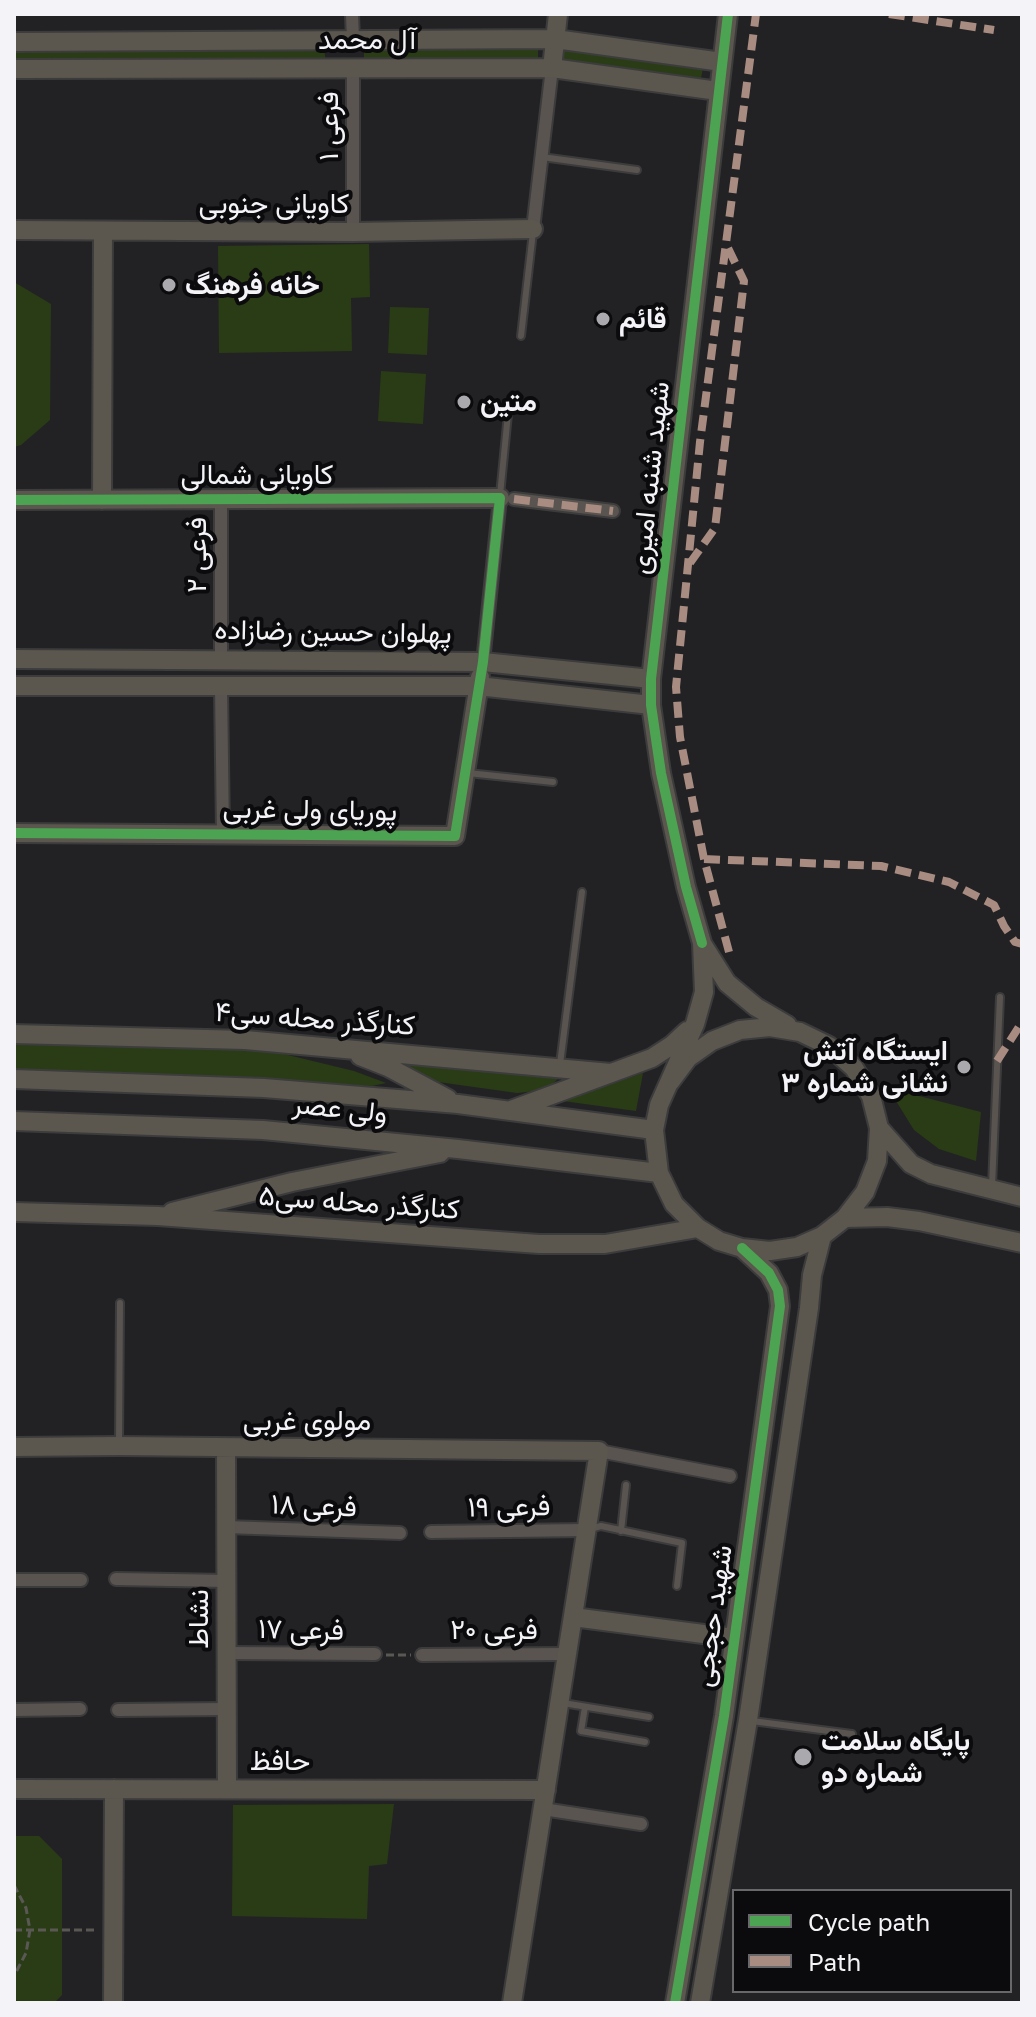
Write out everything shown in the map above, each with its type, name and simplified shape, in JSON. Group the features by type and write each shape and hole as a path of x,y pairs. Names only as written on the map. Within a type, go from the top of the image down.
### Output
{"street":[{"path":"352,14 353,68"},
{"path":"533,229 558,14"},
{"name":"شهید شنبه امیری","path":"702,943 686,887 661,773 651,705 651,679 709,89 728,14"},
{"name":"آل محمد","path":"14,42 555,39 714,62"},
{"name":"فرعی ۱","path":"353,68 353,232"},
{"name":"آل محمد","path":"14,69 552,68 709,89"},
{"name":"کاویانی جنوبی","path":"14,230 353,232 533,229"},
{"path":"102,500 103,231"},
{"name":"فرعی ۲","path":"221,499 221,659"},
{"path":"483,662 507,499 613,511"},
{"name":"کاویانی شمالی","path":"14,500 507,499"},
{"name":"پهلوان حسین رضازاده","path":"14,659 483,662 651,679"},
{"path":"221,659 223,833"},
{"name":"پوریای ولی غربی","path":"14,833 455,836 483,662"},
{"name":"پهلوان حسین رضازاده","path":"14,686 478,686 651,705"},
{"path":"702,943 727,983 756,1007 829,1046 854,1068 871,1096 879,1128 877,1161 865,1192 845,1218 822,1236 797,1247 770,1251 742,1248 719,1241 698,1228 674,1204 659,1173 654,1130 659,1105 695,1024 704,992 702,943"},
{"path":"508,1112 652,1058 695,1024"},
{"path":"670,1082 688,1058 712,1041 740,1030 770,1027 800,1032"},
{"name":"کنارگذر محله سی۴","path":"14,1034 245,1040 611,1073"},
{"path":"340,1048 388,1067 458,1104"},
{"name":"ولی عصر","path":"14,1079 264,1088 458,1104 654,1130"},
{"name":"ولی عصر","path":"14,1121 263,1130 659,1173"},
{"path":"879,1128 911,1164 931,1174 1022,1197"},
{"path":"158,1216 292,1182 458,1149"},
{"name":"کنارگذر محله سی۵","path":"14,1212 158,1216 539,1244 605,1244 698,1228"},
{"path":"845,1218 887,1217 919,1221 1022,1243"},
{"name":"شهید حججی","path":"700,2003 748,1720 812,1275 822,1236"},
{"name":"شهید حججی","path":"675,2003 724,1716 780,1306 778,1290 769,1273 742,1248"},
{"name":"مولوی غربی","path":"14,1447 599,1451"},
{"name":"نشاط","path":"226,1448 227,1789"},
{"path":"512,2003 599,1451 730,1476"},
{"name":"فرعی ۱۸","path":"226,1527 400,1533"},
{"name":"فرعی ۱۹","path":"431,1532 587,1530"},
{"path":"116,1579 227,1581"},
{"path":"14,1580 81,1580"},
{"path":"573,1617 734,1638"},
{"name":"فرعی ۱۷","path":"227,1653 375,1654"},
{"name":"فرعی ۲۰","path":"422,1655 567,1654"},
{"path":"14,1710 80,1709"},
{"path":"118,1710 227,1709"},
{"name":"حافظ","path":"14,1789 546,1790"},
{"path":"113,2003 114,1789"},
{"path":"543,1809 641,1824"}],"lane":[{"path":"541,157 637,170"},
{"path":"521,336 533,229"},
{"path":"507,499 508,414"},
{"path":"465,772 553,782"},
{"path":"559,1068 582,892"},
{"path":"991,1190 1000,997"},
{"path":"119,1446 120,1303"},
{"path":"621,1531 626,1485"},
{"path":"587,1530 601,1526 682,1543 677,1586"},
{"path":"560,1702 649,1717"},
{"path":"585,1707 581,1731 645,1742"},
{"path":"748,1720 852,1734"}],"path":[{"path":"14,361 14,371"},
{"path":"375,1654 422,1655"},
{"path":"14,1885 26,1908 30,1930 26,1953 14,1976"},
{"path":"14,1930 113,1930"}],"green space":[{"path":"364,45 538,47 538,62 364,58"},
{"path":"563,47 703,68 700,83 561,62"},
{"path":"14,48 324,48 326,63 14,64"},
{"path":"369,244 370,297 351,298 352,351 219,353 218,246"},
{"path":"14,282 51,304 50,420 21,445 14,447"},
{"path":"390,307 429,308 427,355 388,353"},
{"path":"381,371 426,374 423,424 378,421"},
{"path":"14,1042 263,1049 354,1071 386,1083 372,1086 242,1077 14,1069"},
{"path":"366,1055 560,1077 546,1090 517,1093 431,1081"},
{"path":"643,1073 636,1111 563,1101"},
{"path":"888,1088 981,1112 976,1161 939,1149 914,1130"},
{"path":"394,1804 387,1864 369,1866 367,1919 232,1916 233,1805"},
{"path":"14,1836 39,1836 62,1859 62,1995 54,2003 14,2003"}],"marked path":[{"path":"729,952 704,859 680,737 676,687 700,442 756,14"},
{"path":"889,14 994,30"},
{"path":"690,563 715,528 744,281 726,244"},
{"path":"514,499 613,511"},
{"path":"704,859 881,866 949,882 994,905 1015,942 1022,944"},
{"path":"997,1061 1022,1022"}],"cycle path":[{"path":"702,943 686,887 661,773 651,705 651,679 728,14"},
{"path":"14,500 500,498 483,662 455,836 14,833"},
{"path":"675,2003 724,1716 780,1306 778,1290 769,1273 742,1248"}],"place":[{"name":"خانه فرهنگ","path":"169,285"},
{"name":"قائم","path":"603,319"},
{"name":"متین","path":"464,402"},
{"name":"ایستگاه آتش نشانی شماره ۳","path":"964,1067"},
{"name":"پایگاه سلامت شماره دو","path":"803,1757"}]}
